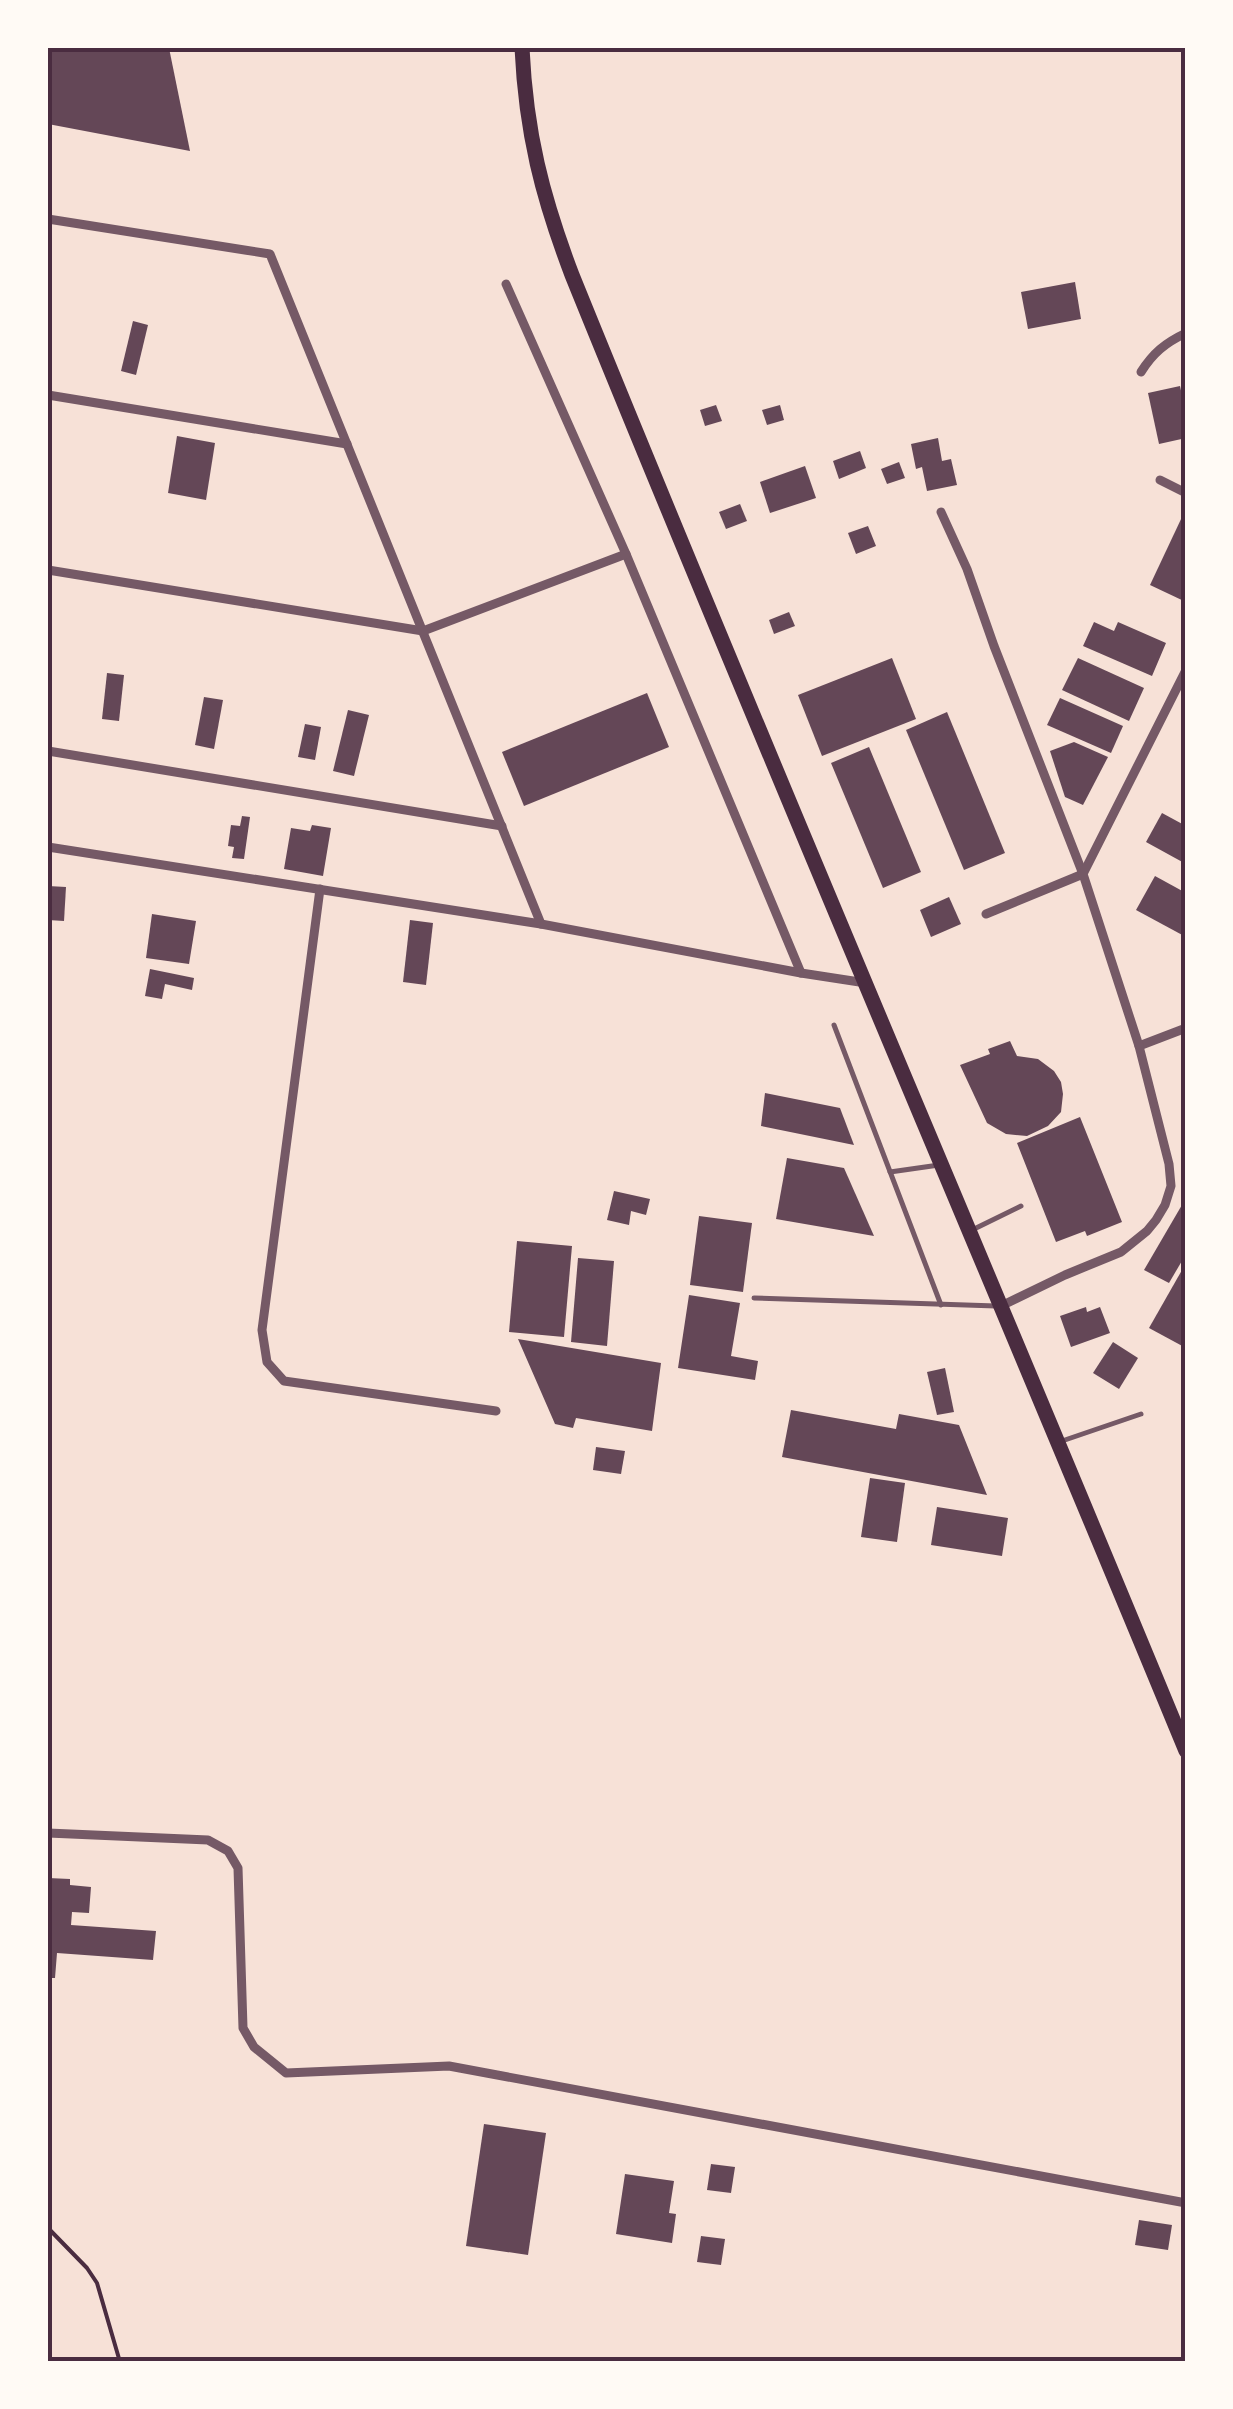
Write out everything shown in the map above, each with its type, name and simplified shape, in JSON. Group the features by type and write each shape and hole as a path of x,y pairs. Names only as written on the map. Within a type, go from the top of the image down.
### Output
{"main road":[{"path":"522,48 527,112 537,166 566,259 692,570 1184,1744"}],"street":[{"path":"48,219 270,254 541,924"},
{"path":"506,284 626,554 800,973"},
{"path":"1140,372 1152,354 1186,333"},
{"path":"48,394 347,444"},
{"path":"1160,480 1186,493"},
{"path":"941,512 1083,874 1139,1046 1170,1164 1171,1186 1165,1205 1147,1230 1122,1252 1001,1306"},
{"path":"48,570 423,632 626,554"},
{"path":"986,914 1083,874 1186,670"},
{"path":"48,751 502,826"},
{"path":"48,847 541,924 866,982"},
{"path":"320,890 262,1330 267,1362 284,1380 496,1411"},
{"path":"1139,1046 1186,1028"},
{"path":"48,1833 208,1840 228,1851 238,1868 243,2028 254,2047 286,2073 448,2066 1186,2203"}],"lane":[{"path":"834,1025 941,1305"},
{"path":"890,1172 942,1164"},
{"path":"970,1232 1021,1206"},
{"path":"754,1298 1001,1306"},
{"path":"1056,1443 1141,1414"}],"path":[{"path":"48,2228 97,2284 120,2362"}],"building":[{"path":"48,48 169,48 190,151 48,124"},
{"path":"1075,282 1081,319 1028,329 1021,292"},
{"path":"133,321 148,325 136,375 121,371"},
{"path":"1180,386 1186,438 1159,444 1148,393"},
{"path":"716,405 722,421 705,426 700,410"},
{"path":"780,405 784,420 767,425 762,410"},
{"path":"177,436 215,443 206,500 168,493"},
{"path":"938,438 942,461 951,459 957,485 927,491 922,467 916,469 911,444"},
{"path":"860,451 866,468 839,479 833,461"},
{"path":"899,462 905,478 887,484 881,469"},
{"path":"805,466 816,498 770,513 760,482"},
{"path":"740,504 747,521 726,529 719,512"},
{"path":"1182,517 1186,519 1186,602 1150,585"},
{"path":"868,526 876,546 856,554 848,533"},
{"path":"789,612 795,626 774,634 769,620"},
{"path":"1094,622 1114,631 1118,622 1166,643 1152,676 1083,646"},
{"path":"892,658 916,719 822,756 798,695"},
{"path":"1078,658 1144,688 1129,721 1062,690"},
{"path":"107,673 124,675 119,721 102,719"},
{"path":"647,693 669,747 524,806 502,752"},
{"path":"204,697 223,700 214,749 195,745"},
{"path":"1060,698 1123,726 1111,753 1047,725"},
{"path":"348,710 369,715 354,776 333,771"},
{"path":"947,712 1005,853 964,870 906,730"},
{"path":"305,724 321,727 315,760 298,757"},
{"path":"1074,742 1108,757 1083,805 1065,797 1050,751"},
{"path":"869,747 921,872 883,888 831,763"},
{"path":"1162,813 1186,826 1186,864 1146,842"},
{"path":"242,816 250,817 244,859 232,858 234,847 228,846 231,825 240,826"},
{"path":"312,825 331,828 323,876 284,869 291,828 310,831"},
{"path":"1155,876 1186,893 1186,937 1136,910"},
{"path":"48,886 66,887 64,921 48,920"},
{"path":"949,897 961,924 931,937 920,910"},
{"path":"152,914 196,921 189,964 146,958"},
{"path":"410,920 433,923 426,985 403,982"},
{"path":"150,969 194,978 192,990 165,984 162,999 145,996"},
{"path":"1010,1041 1017,1056 1038,1059 1061,1082 1061,1112 1048,1126 1027,1136 1006,1134 987,1123 960,1065 990,1054 988,1049"},
{"path":"765,1093 840,1108 854,1145 761,1126"},
{"path":"1080,1117 1122,1222 1087,1236 1085,1231 1056,1242 1017,1143"},
{"path":"787,1158 844,1168 874,1236 776,1219"},
{"path":"614,1191 650,1199 646,1215 631,1211 629,1225 607,1220"},
{"path":"1186,1198 1186,1254 1169,1283 1144,1270"},
{"path":"699,1216 752,1223 743,1292 690,1285"},
{"path":"517,1241 572,1246 564,1337 509,1332"},
{"path":"578,1258 614,1261 607,1346 571,1342"},
{"path":"1186,1263 1186,1348 1149,1328"},
{"path":"689,1295 740,1303 731,1356 758,1361 755,1380 678,1368"},
{"path":"1086,1307 1087,1312 1100,1307 1110,1333 1071,1347 1060,1316"},
{"path":"518,1339 661,1363 652,1431 576,1418 573,1428 555,1424"},
{"path":"1113,1342 1138,1358 1119,1389 1093,1373"},
{"path":"945,1368 954,1412 937,1415 927,1372"},
{"path":"791,1410 896,1429 899,1414 959,1425 987,1495 782,1457"},
{"path":"596,1447 625,1451 621,1474 593,1470"},
{"path":"870,1478 905,1483 897,1542 861,1537"},
{"path":"937,1507 1008,1518 1002,1556 931,1545"},
{"path":"48,1878 70,1879 70,1885 91,1887 89,1913 72,1912 71,1925 156,1931 153,1960 57,1953 55,1978 48,1978"},
{"path":"484,2124 546,2133 528,2255 466,2246"},
{"path":"711,2164 735,2167 731,2193 707,2190"},
{"path":"625,2174 674,2181 669,2213 676,2214 672,2243 616,2234"},
{"path":"1139,2220 1172,2225 1168,2250 1135,2245"},
{"path":"701,2236 725,2239 721,2265 697,2262"}]}
